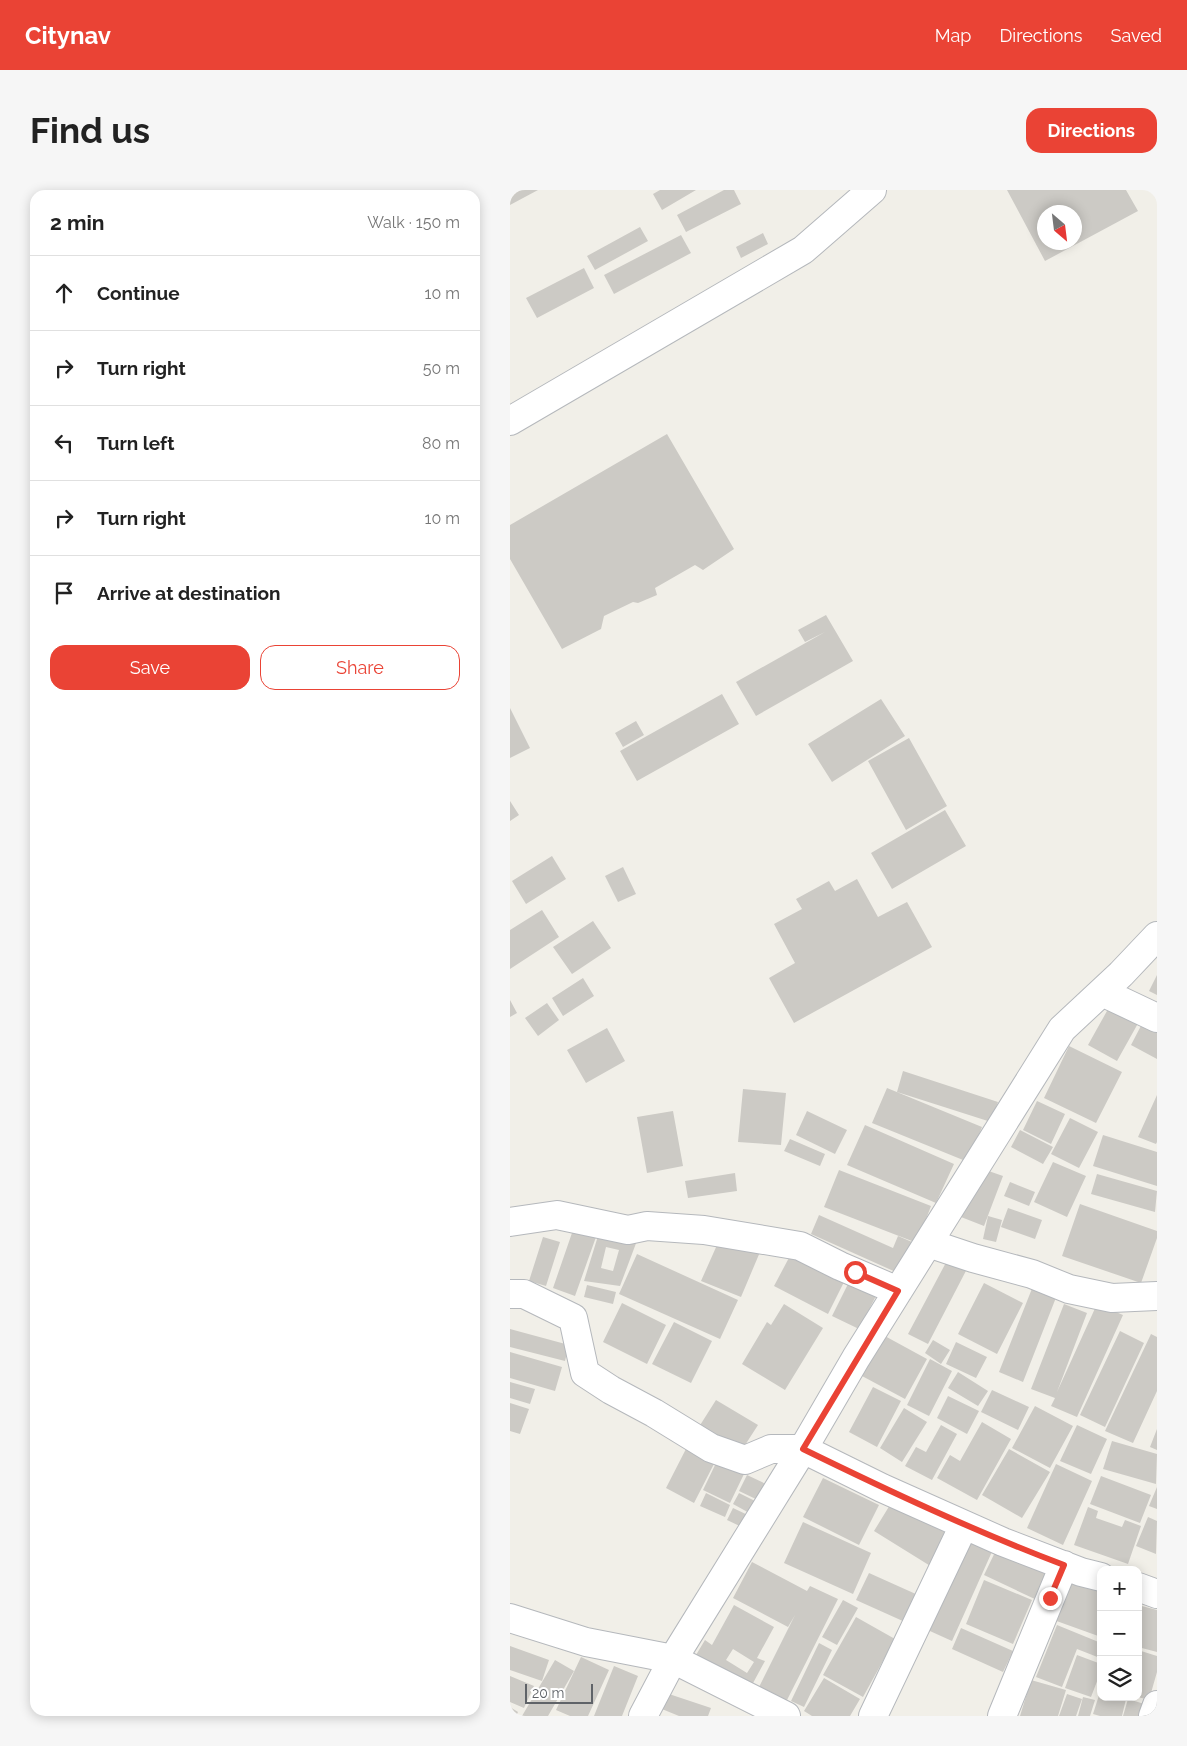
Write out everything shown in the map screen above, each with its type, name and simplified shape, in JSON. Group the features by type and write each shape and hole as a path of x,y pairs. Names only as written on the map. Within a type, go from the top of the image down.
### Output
{"street":[{"path":"510,421 803,250 872,190"},
{"path":"644,1716 673,1659 898,1291 1062,1029 1102,992 1157,936"},
{"path":"1102,992 1157,1018"},
{"path":"510,1222 557,1215 628,1230 648,1226 704,1230 800,1246 898,1291"},
{"path":"928,1243 972,1258 1032,1274 1069,1289 1112,1298 1157,1296"},
{"path":"510,1294 524,1294 573,1318 585,1373 711,1448 745,1460 771,1449 803,1449 882,1488 964,1525 1064,1565 1097,1576"},
{"path":"873,1716 964,1525"},
{"path":"1002,1716 1064,1565"},
{"path":"1142,1588 1157,1594"},
{"path":"510,1618 586,1642 673,1659 786,1716"},
{"path":"1153,1716 1157,1705"}],"building":[{"path":"510,190 538,190 510,205"},
{"path":"660,190 696,190 662,210 653,194"},
{"path":"724,190 734,190 741,204 686,232 677,215"},
{"path":"1007,190 1126,190 1138,211 1082,241 1082,205 1037,205 1037,246"},
{"path":"640,227 648,241 595,270 587,256"},
{"path":"763,233 768,244 741,258 736,247"},
{"path":"681,235 691,253 614,294 604,275"},
{"path":"1039,250 1065,250 1045,261"},
{"path":"584,268 594,288 537,318 526,298"},
{"path":"667,434 734,549 703,570 695,565 655,588 657,595 638,603 633,602 604,616 601,629 562,649 510,559 510,525"},
{"path":"826,615 853,661 756,716 736,682 825,632 805,642 798,630"},
{"path":"722,694 739,724 637,781 620,751"},
{"path":"881,699 905,736 832,782 808,744"},
{"path":"510,708 530,748 510,758"},
{"path":"636,721 644,735 623,747 615,733"},
{"path":"909,738 947,806 906,830 868,761"},
{"path":"510,801 519,815 510,821"},
{"path":"945,810 966,846 892,889 871,853"},
{"path":"552,856 566,879 526,904 512,881"},
{"path":"623,867 636,894 618,902 605,876"},
{"path":"857,879 878,917 907,902 932,947 794,1023 769,978 795,963 774,924 802,909 796,899 829,881 835,891"},
{"path":"542,910 559,937 510,969 510,930"},
{"path":"593,921 611,948 572,974 553,947"},
{"path":"1157,975 1157,995 1149,991"},
{"path":"583,978 594,996 563,1016 552,998"},
{"path":"510,1000 517,1013 510,1017"},
{"path":"1112,1002 1141,1018 1117,1061 1088,1045"},
{"path":"547,1003 559,1020 538,1036 525,1018"},
{"path":"1144,1020 1157,1026 1157,1059 1131,1045"},
{"path":"607,1028 625,1061 586,1083 567,1050"},
{"path":"1069,1046 1122,1072 1096,1123 1044,1098"},
{"path":"903,1071 998,1102 991,1122 897,1092"},
{"path":"887,1088 982,1127 968,1162 872,1123"},
{"path":"743,1089 786,1093 781,1145 738,1142"},
{"path":"1157,1095 1157,1142 1156,1144 1138,1137"},
{"path":"1037,1101 1065,1114 1051,1144 1023,1130"},
{"path":"673,1111 683,1166 647,1173 637,1117"},
{"path":"807,1111 847,1130 835,1154 796,1135"},
{"path":"1070,1118 1098,1132 1079,1168 1051,1154"},
{"path":"865,1125 954,1164 936,1203 847,1165"},
{"path":"1020,1130 1053,1147 1043,1164 1011,1147"},
{"path":"1103,1135 1157,1152 1157,1186 1093,1166"},
{"path":"790,1139 825,1154 820,1166 784,1151"},
{"path":"1053,1162 1086,1176 1067,1217 1034,1202"},
{"path":"980,1168 1003,1176 984,1226 961,1217"},
{"path":"839,1170 931,1206 917,1243 824,1207"},
{"path":"735,1173 737,1191 688,1198 685,1181"},
{"path":"1097,1174 1157,1191 1155,1212 1091,1194"},
{"path":"1010,1182 1035,1192 1029,1206 1004,1196"},
{"path":"1080,1204 1157,1231 1157,1238 1141,1283 1062,1256"},
{"path":"1008,1208 1042,1220 1035,1239 1001,1227"},
{"path":"819,1215 893,1248 898,1236 912,1242 898,1273 811,1234"},
{"path":"988,1216 1002,1220 996,1242 983,1239"},
{"path":"573,1230 596,1237 575,1296 553,1288"},
{"path":"598,1236 638,1238 620,1286 584,1281","holes":["606,1247 619,1250 613,1271 601,1268"]},
{"path":"721,1236 760,1252 741,1297 701,1281"},
{"path":"543,1237 560,1242 546,1286 529,1281"},
{"path":"637,1254 738,1300 720,1339 619,1294"},
{"path":"791,1254 844,1282 828,1314 774,1286"},
{"path":"950,1255 969,1265 928,1344 908,1334"},
{"path":"850,1280 877,1294 859,1329 832,1316"},
{"path":"984,1283 1023,1303 997,1354 958,1334"},
{"path":"587,1285 616,1292 613,1304 584,1297"},
{"path":"1033,1286 1057,1295 1023,1382 999,1372"},
{"path":"622,1303 666,1325 647,1364 603,1342"},
{"path":"784,1304 823,1328 785,1390 742,1364 767,1322 771,1325"},
{"path":"1064,1304 1087,1313 1057,1392 1097,1304 1123,1315 1077,1417 1051,1406 1055,1398 1031,1389"},
{"path":"674,1322 712,1341 691,1383 652,1364"},
{"path":"510,1329 569,1345 565,1361 510,1347"},
{"path":"1120,1331 1144,1343 1105,1427 1080,1415"},
{"path":"1151,1334 1157,1337 1157,1391 1133,1443 1105,1431"},
{"path":"883,1335 927,1359 905,1399 862,1376"},
{"path":"933,1340 950,1350 941,1364 925,1353"},
{"path":"956,1342 987,1357 976,1378 946,1364"},
{"path":"510,1352 562,1367 555,1391 510,1378"},
{"path":"930,1359 952,1371 929,1416 907,1405"},
{"path":"958,1372 988,1391 978,1406 948,1388"},
{"path":"510,1382 535,1389 530,1404 510,1398"},
{"path":"873,1387 901,1401 877,1447 849,1432"},
{"path":"992,1390 1029,1407 1018,1430 981,1412"},
{"path":"948,1396 979,1411 967,1434 937,1418"},
{"path":"716,1400 758,1425 738,1456 697,1430"},
{"path":"510,1403 529,1409 520,1434 510,1431"},
{"path":"1035,1406 1073,1426 1050,1468 1012,1448"},
{"path":"904,1408 927,1422 902,1462 880,1448"},
{"path":"982,1422 1011,1439 977,1500 937,1478 950,1455 960,1461"},
{"path":"941,1425 957,1434 932,1480 905,1466 916,1447 926,1452"},
{"path":"1077,1425 1107,1439 1091,1474 1060,1461"},
{"path":"1157,1429 1157,1450 1150,1447"},
{"path":"1112,1441 1157,1454 1156,1484 1103,1469"},
{"path":"688,1445 716,1460 694,1503 666,1488"},
{"path":"1009,1449 1050,1472 1022,1518 982,1495"},
{"path":"717,1461 744,1474 730,1503 703,1490"},
{"path":"1056,1464 1092,1481 1063,1545 1027,1528"},
{"path":"747,1475 768,1485 760,1501 739,1491"},
{"path":"1101,1476 1151,1495 1140,1523 1090,1504"},
{"path":"823,1478 879,1505 859,1545 803,1517"},
{"path":"1157,1487 1157,1509 1149,1506"},
{"path":"706,1493 730,1505 725,1517 700,1506"},
{"path":"739,1493 759,1503 753,1515 733,1504"},
{"path":"893,1500 952,1537 932,1567 874,1531"},
{"path":"1088,1507 1098,1511 1096,1518 1122,1527 1125,1520 1141,1526 1128,1564 1074,1545"},
{"path":"733,1508 752,1517 746,1529 727,1520"},
{"path":"1148,1517 1157,1521 1156,1554 1136,1546"},
{"path":"803,1522 871,1553 853,1594 784,1563"},
{"path":"964,1531 995,1545 952,1641 921,1627"},
{"path":"999,1544 1054,1569 1039,1601 984,1575"},
{"path":"752,1562 807,1591 810,1586 838,1599 785,1704 757,1691 795,1615 788,1627 733,1598"},
{"path":"869,1573 918,1595 905,1622 856,1600"},
{"path":"1067,1573 1097,1584 1097,1636 1051,1619"},
{"path":"984,1580 1032,1600 1013,1644 966,1624"},
{"path":"843,1600 858,1608 837,1645 822,1637"},
{"path":"734,1605 774,1627 757,1658 765,1661 746,1696 690,1665 705,1640 712,1645","holes":["733,1649 754,1662 747,1673 726,1660"]},
{"path":"1142,1606 1157,1610 1157,1652 1142,1648"},
{"path":"856,1617 895,1639 863,1697 823,1675"},
{"path":"1057,1625 1097,1641 1097,1657 1077,1649 1062,1687 1036,1677"},
{"path":"961,1628 1013,1651 1003,1672 952,1649"},
{"path":"819,1643 832,1650 804,1707 791,1701"},
{"path":"510,1646 549,1660 542,1681 510,1670"},
{"path":"1142,1651 1157,1656 1157,1672 1149,1700 1142,1698"},
{"path":"1077,1655 1097,1662 1097,1681 1091,1697 1065,1688"},
{"path":"581,1657 609,1670 588,1716 570,1716 556,1710"},
{"path":"555,1660 574,1671 548,1716 522,1716"},
{"path":"614,1666 638,1676 622,1716 594,1716"},
{"path":"510,1676 534,1686 524,1708 510,1702"},
{"path":"824,1678 860,1699 850,1716 812,1716 804,1711"},
{"path":"1031,1680 1066,1690 1058,1716 1020,1716"},
{"path":"663,1692 711,1708 708,1716 679,1716 657,1707"},
{"path":"1067,1694 1082,1699 1076,1716 1059,1716"},
{"path":"1083,1697 1095,1700 1090,1716 1078,1716"},
{"path":"1097,1701 1126,1701 1122,1716 1100,1716 1093,1714"},
{"path":"1127,1701 1151,1706 1148,1716 1123,1716"},
{"path":"510,1707 518,1712 516,1716 510,1716"}],"route":[{"path":"855,1272 898,1291 803,1449 941,1515 1003,1542 1064,1565 1050,1598"}]}
